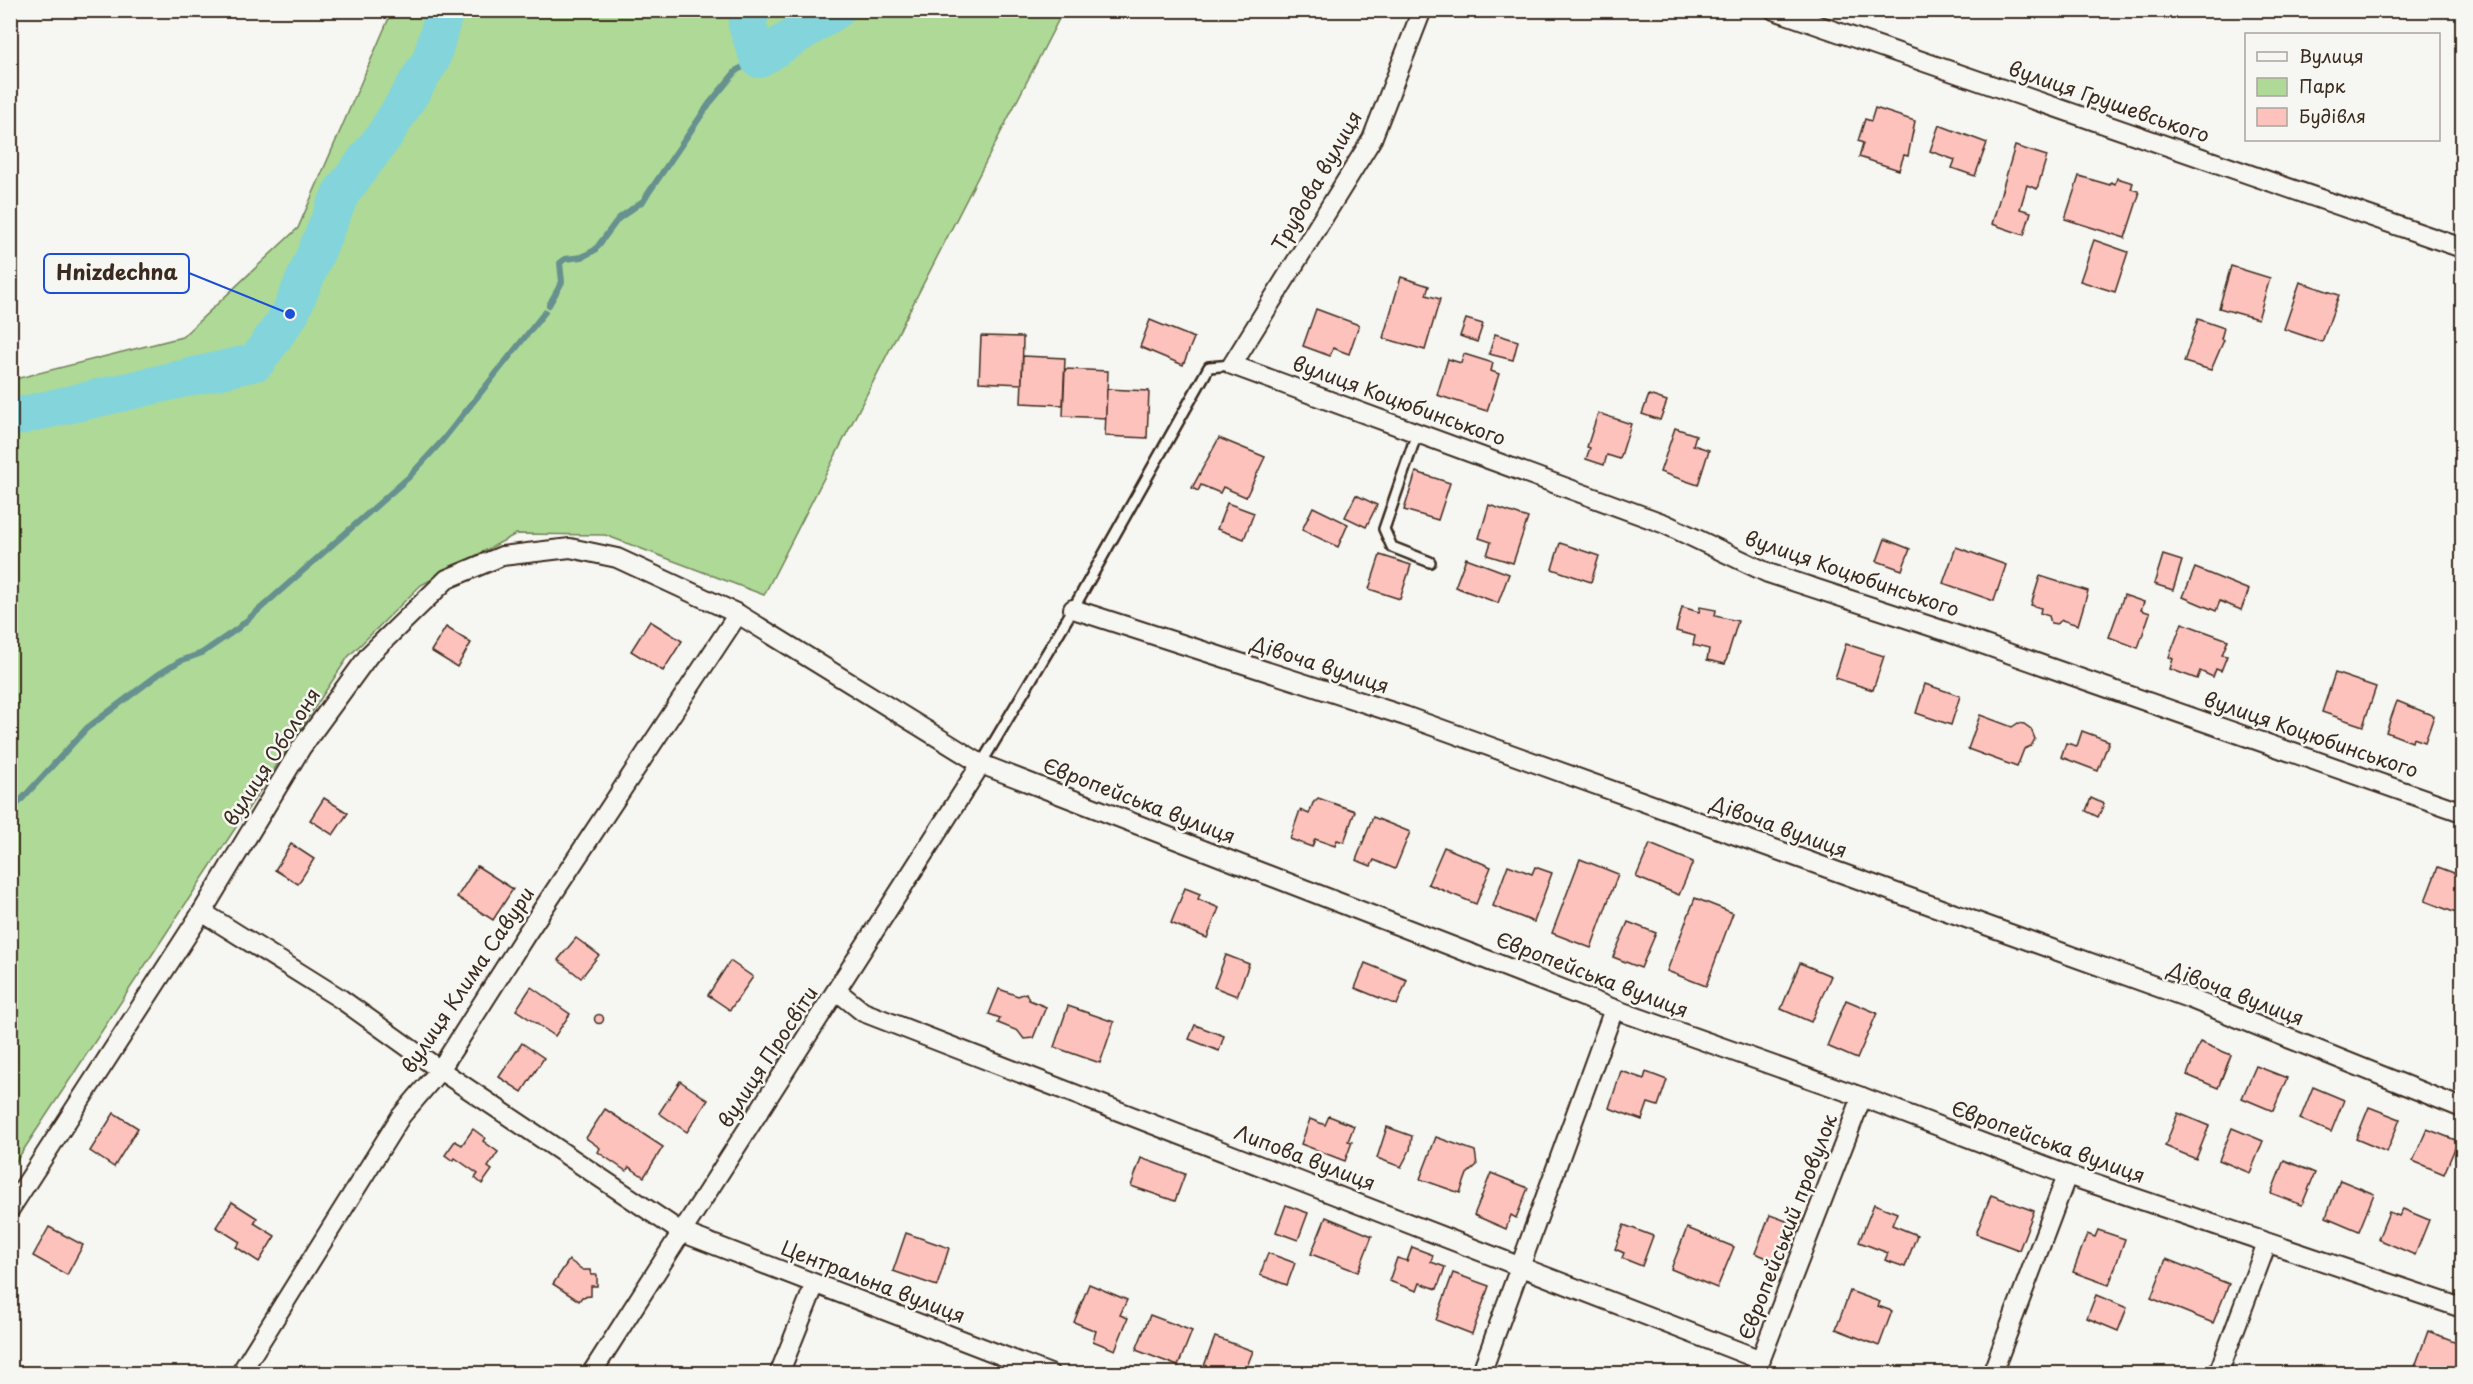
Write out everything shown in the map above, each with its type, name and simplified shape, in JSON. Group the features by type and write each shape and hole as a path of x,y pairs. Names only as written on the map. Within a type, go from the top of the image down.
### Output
{"street":[{"name":"Трудова вулиця","path":"1232,365 1372,139 1422,10"},
{"name":"вулиця Грушевського","path":"1774,10 2463,248"},
{"name":"вулиця Коцюбинського","path":"1232,365 1665,524 1768,573 1945,631 2463,812"},
{"name":"вулиця Оболоня","path":"10,1209 202,912 300,748 369,655 447,579 502,556 570,548 617,558 738,614"},
{"name":"Дівоча вулиця","path":"1074,609 1416,720 2191,999 2463,1108"},
{"name":"Європейська вулиця","path":"738,614 981,764 1614,1009 1862,1097 2067,1175 2463,1308"},
{"name":"вулиця Клима Савури","path":"240,1374 401,1116 440,1070 525,936 738,614"},
{"name":"вулиця Просвіти","path":"591,1374 981,764"},
{"name":"Центральна вулиця","path":"202,912 341,999 440,1070 681,1232 1050,1374"},
{"name":"Липова вулиця","path":"837,991 863,1012 1521,1266 1758,1366"},
{"path":"1481,1374 1614,1009"},
{"name":"Європейський провулок","path":"1758,1366 1862,1097"},
{"path":"1992,1374 2067,1175"},
{"path":"2218,1374 2267,1243"},
{"path":"779,1374 814,1284"}],"lane":[{"path":"981,764 1074,609 1209,367 1232,365"},
{"path":"1417,433 1384,529 1392,547 1430,562"}],"green space":[{"path":"392,11 1063,11 764,595 605,535 516,534 421,585 348,657 11,1169 11,380 182,337 298,228"}],"building":[{"path":"1875,108 1915,121 1908,156 1904,155 1899,170 1859,157 1863,143 1858,141 1865,119 1871,121"},
{"path":"1939,125 1987,143 1975,176 1952,168 1955,160 1930,151"},
{"path":"2015,146 2047,156 2037,189 2027,185 2020,209 2031,212 2024,235 1992,224"},
{"path":"2079,176 2110,185 2111,182 2115,184 2117,178 2133,183 2131,189 2138,191 2139,195 2125,238 2065,219"},
{"path":"2094,240 2128,252 2115,292 2080,281"},
{"path":"2231,266 2270,278 2258,319 2219,308"},
{"path":"1401,277 1429,286 1426,295 1440,299 1425,350 1383,338"},
{"path":"2300,282 2339,295 2322,342 2284,329"},
{"path":"1316,309 1359,325 1349,354 1333,348 1330,356 1303,346"},
{"path":"1466,319 1483,324 1477,342 1460,336"},
{"path":"2198,319 2224,328 2221,339 2224,340 2211,370 2184,362"},
{"path":"1150,320 1194,338 1183,365 1140,347"},
{"path":"1495,334 1518,341 1513,360 1489,354"},
{"path":"981,336 1023,337 1022,384 979,382"},
{"path":"1464,354 1493,363 1491,371 1499,374 1487,411 1437,395 1448,359 1461,363"},
{"path":"1023,356 1065,358 1063,405 1021,403"},
{"path":"1065,369 1108,371 1106,418 1063,416"},
{"path":"1107,389 1149,391 1147,438 1105,436"},
{"path":"1649,395 1667,401 1660,420 1642,414"},
{"path":"1598,413 1631,424 1620,459 1607,455 1604,465 1586,459 1590,448 1587,447"},
{"path":"1675,428 1696,435 1693,445 1709,450 1698,485 1660,472"},
{"path":"1219,438 1265,457 1246,497 1223,487 1220,493 1201,485 1198,491 1192,488"},
{"path":"1416,472 1450,483 1438,520 1404,510"},
{"path":"1356,495 1377,505 1366,527 1345,517"},
{"path":"1227,503 1254,513 1244,539 1217,529"},
{"path":"1489,505 1528,518 1513,563 1487,555 1491,542 1479,538"},
{"path":"1313,507 1348,524 1338,547 1302,530"},
{"path":"1885,539 1910,549 1902,570 1877,561"},
{"path":"1560,543 1599,556 1591,582 1552,569"},
{"path":"1956,547 2006,565 1994,601 1943,583"},
{"path":"1380,555 1411,565 1400,599 1369,589"},
{"path":"2163,555 2182,561 2173,590 2154,584"},
{"path":"1466,558 1509,574 1498,603 1455,587"},
{"path":"2195,568 2249,590 2241,610 2220,601 2216,611 2183,597"},
{"path":"2040,576 2088,591 2078,625 2062,620 2057,624 2051,623 2049,616 2040,613 2041,608 2031,605"},
{"path":"2124,595 2144,602 2141,610 2150,613 2138,648 2109,637"},
{"path":"1682,607 1699,612 1700,607 1716,610 1715,616 1738,621 1725,664 1707,660 1709,649 1693,645 1695,636 1676,631"},
{"path":"650,621 682,641 663,671 631,651"},
{"path":"2182,623 2228,640 2222,655 2227,656 2221,671 2216,669 2213,677 2200,671 2197,679 2170,669 2173,659 2169,657"},
{"path":"446,627 471,643 457,667 431,651"},
{"path":"1846,644 1884,656 1873,690 1835,678"},
{"path":"2335,673 2376,687 2363,726 2322,712"},
{"path":"1925,684 1960,696 1951,725 1916,713"},
{"path":"2397,701 2434,716 2425,742 2413,738 2412,742 2386,732"},
{"path":"1980,715 2012,727 2018,723 2031,729 2035,739 2031,746 2024,749 2017,767 1968,749"},
{"path":"2082,731 2109,741 2098,771 2061,757 2066,743 2077,746"},
{"path":"324,798 348,813 333,835 310,820"},
{"path":"1318,798 1355,811 1344,842 1337,840 1335,846 1315,839 1312,847 1290,839 1300,810 1309,814 1313,803"},
{"path":"2091,798 2104,804 2098,817 2086,811"},
{"path":"1373,817 1410,832 1395,869 1374,860 1371,866 1356,860"},
{"path":"291,844 314,859 298,884 275,870"},
{"path":"1650,844 1693,862 1679,895 1636,877"},
{"path":"1444,847 1491,867 1476,904 1428,884"},
{"path":"1580,859 1618,874 1591,948 1552,933"},
{"path":"1508,865 1532,874 1535,867 1552,873 1534,922 1493,906"},
{"path":"477,866 513,889 493,920 457,897"},
{"path":"2438,867 2462,876 2462,896 2456,913 2425,901"},
{"path":"1185,888 1200,894 1198,899 1219,908 1207,938 1171,923"},
{"path":"1695,898 1733,913 1706,986 1667,971"},
{"path":"1628,922 1656,933 1641,968 1613,957"},
{"path":"576,938 599,955 581,978 558,960"},
{"path":"1226,955 1249,964 1237,996 1214,987"},
{"path":"730,961 753,977 730,1010 708,995"},
{"path":"1365,963 1407,980 1397,1005 1355,988"},
{"path":"1800,963 1831,976 1811,1022 1781,1009"},
{"path":"531,987 570,1014 555,1036 516,1010"},
{"path":"999,989 1018,996 1026,993 1029,1000 1046,1007 1033,1038 1024,1039 1018,1031 998,1023 1000,1018 989,1014"},
{"path":"1846,1000 1877,1013 1857,1059 1827,1046"},
{"path":"1068,1006 1114,1022 1100,1063 1054,1047"},
{"path":"599,1015 603,1019 599,1023 595,1019"},
{"path":"1195,1025 1224,1036 1219,1051 1189,1039"},
{"path":"2200,1042 2231,1055 2218,1088 2187,1075"},
{"path":"522,1043 544,1058 522,1092 499,1077"},
{"path":"2256,1066 2287,1078 2273,1111 2242,1098"},
{"path":"1621,1071 1644,1079 1646,1072 1667,1080 1658,1106 1648,1103 1642,1120 1609,1108"},
{"path":"680,1081 708,1100 687,1132 659,1113"},
{"path":"2313,1087 2344,1100 2331,1132 2300,1119"},
{"path":"2369,1107 2400,1119 2387,1152 2356,1139"},
{"path":"605,1109 663,1147 644,1177 629,1167 626,1171 598,1152 600,1148 586,1138"},
{"path":"114,1113 138,1128 114,1167 90,1151"},
{"path":"2178,1113 2209,1126 2196,1159 2165,1146"},
{"path":"1329,1116 1354,1126 1348,1141 1352,1142 1345,1161 1301,1144 1310,1119 1325,1125"},
{"path":"1387,1127 1412,1136 1410,1150 1401,1167 1377,1158"},
{"path":"2232,1128 2263,1141 2250,1173 2219,1160"},
{"path":"473,1129 485,1138 483,1141 498,1152 488,1167 492,1170 482,1184 475,1178 478,1174 455,1158 453,1161 445,1155 455,1141 462,1145"},
{"path":"2427,1129 2458,1141 2444,1174 2413,1161"},
{"path":"1436,1137 1475,1151 1477,1165 1467,1174 1460,1193 1420,1179"},
{"path":"1141,1158 1185,1174 1175,1201 1131,1186"},
{"path":"2284,1160 2315,1173 2302,1205 2271,1193"},
{"path":"1491,1173 1528,1188 1516,1218 1511,1215 1506,1229 1474,1215"},
{"path":"2340,1180 2374,1194 2359,1231 2326,1217"},
{"path":"1991,1195 2034,1211 2019,1250 1976,1234"},
{"path":"232,1202 257,1218 254,1223 275,1236 259,1262 236,1247 240,1242 216,1227"},
{"path":"1874,1204 1897,1213 1892,1225 1917,1235 1905,1267 1885,1260 1888,1253 1859,1242"},
{"path":"1286,1205 1308,1213 1298,1240 1276,1232"},
{"path":"2403,1209 2429,1220 2415,1255 2378,1239 2389,1212 2399,1216"},
{"path":"1770,1215 1797,1225 1782,1264 1755,1253"},
{"path":"1326,1217 1372,1236 1358,1272 1311,1254"},
{"path":"1624,1225 1653,1236 1642,1266 1622,1258 1624,1253 1615,1249"},
{"path":"49,1227 83,1245 67,1275 33,1256"},
{"path":"1687,1228 1734,1247 1717,1288 1671,1269"},
{"path":"2098,1230 2125,1239 2109,1285 2073,1272 2087,1234 2095,1237"},
{"path":"906,1233 949,1248 937,1286 893,1271"},
{"path":"1412,1247 1433,1255 1431,1262 1445,1267 1437,1289 1420,1283 1417,1291 1389,1281 1397,1258 1407,1261"},
{"path":"1268,1253 1295,1263 1287,1285 1260,1275"},
{"path":"2166,1259 2229,1284 2213,1323 2151,1298"},
{"path":"569,1260 583,1270 590,1270 591,1275 597,1275 597,1286 591,1286 591,1296 582,1297 579,1301 553,1284"},
{"path":"1453,1273 1489,1286 1472,1334 1436,1320"},
{"path":"1089,1284 1127,1300 1120,1315 1128,1318 1115,1350 1093,1341 1096,1331 1074,1322"},
{"path":"1850,1291 1880,1302 1878,1306 1892,1311 1879,1346 1836,1329"},
{"path":"2096,1295 2127,1308 2118,1331 2087,1318"},
{"path":"1150,1315 1192,1331 1178,1366 1136,1350"},
{"path":"2428,1331 2462,1344 2462,1374 2413,1372"},
{"path":"1215,1337 1253,1351 1244,1374 1201,1374"}],"waterway":[{"path":"10,418 256,362 290,314 341,193 384,136 431,60 445,10"},
{"path":"751,10 747,25 759,59 836,10"},
{"path":"549,305 562,282 560,263 565,259 582,257 595,250 618,219 643,201 709,104 737,70 759,59"},
{"path":"10,812 87,728 159,674 180,661 202,653 237,629 409,477 442,441 545,312"}],"place":[{"name":"Hnizdechna","path":"290,314"}]}
